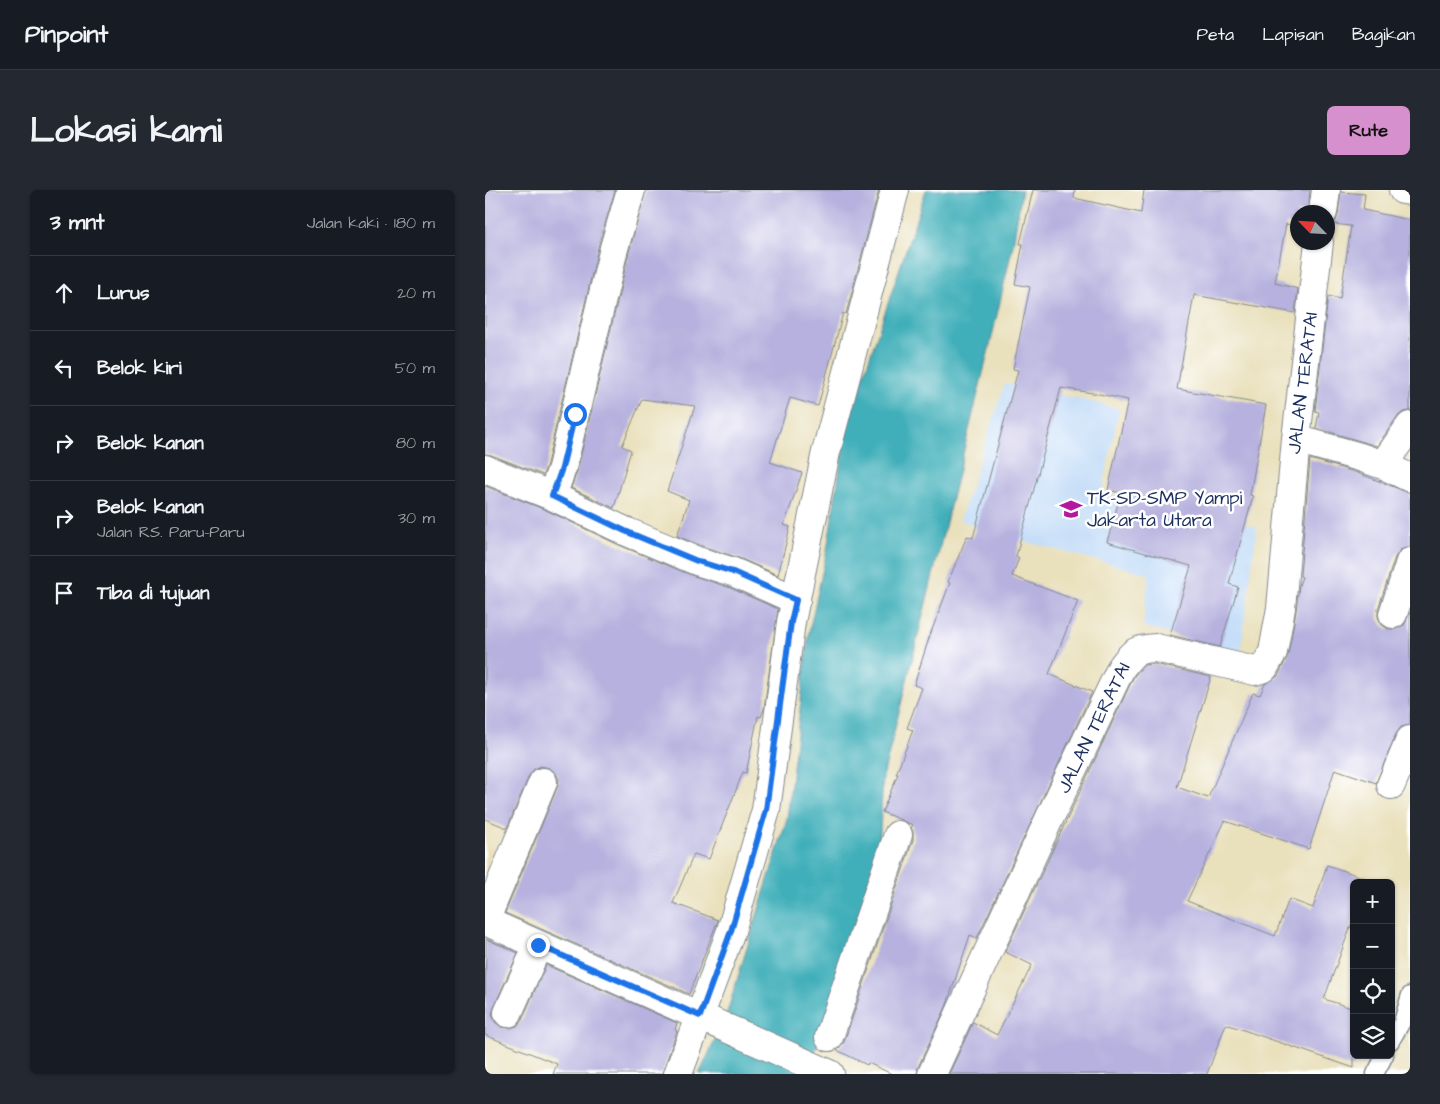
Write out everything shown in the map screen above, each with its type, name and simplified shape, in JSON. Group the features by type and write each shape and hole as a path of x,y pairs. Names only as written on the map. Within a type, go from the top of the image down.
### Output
{"street":[{"path":"552,496 562,468 614,248 631,190"},
{"path":"678,1074 707,1019 766,810 791,622 826,452 895,190"},
{"path":"1324,205 1326,190"},
{"path":"1403,190 1410,191"},
{"name":"JALAN TERATAI","path":"932,1074 1063,790 1121,668 1132,653 1141,648 1156,648 1255,671 1264,668 1273,652 1281,608 1296,439 1318,250"},
{"path":"1383,465 1410,426"},
{"path":"1296,439 1360,457 1383,465 1410,478"},
{"path":"485,469 552,496 625,531 697,561 733,572 796,600"},
{"path":"1393,614 1410,562"},
{"path":"1391,785 1410,740"},
{"path":"543,782 485,921 822,1070"},
{"path":"829,1037 898,835"},
{"path":"508,1013 538,945"}],"lane":[{"path":"1395,1034 1402,1022 1410,995"},
{"path":"1375,1074 1383,1059"}],"shaded area":[{"name":"TK-SD-SMP Yampi Jakarta Utara","path":"1005,383 1119,409 1102,492 1257,527 1240,656 1143,626 1149,574 1000,535 960,520"}],"water":[{"path":"926,190 1022,190 1013,245 991,341 883,777 879,850 808,1074 699,1074 725,1019 787,818 809,632 827,550 847,425"}],"building":[{"path":"485,190 615,190 599,244 543,475 485,454"},
{"path":"646,190 879,190 846,314 843,313 818,406 790,398 770,462 802,473 784,525 790,527 778,575 739,558 677,536 689,500 667,491 695,406 642,399 622,446 631,450 614,508 571,488 577,472 629,252"},
{"path":"1033,190 1075,190 1074,198 1141,213 1144,190 1310,190 1309,205 1290,205 1290,225 1286,224 1275,283 1298,289 1295,313 1194,295 1177,389 1266,405 1250,495 1253,496 1229,584 1238,587 1220,647 1170,635 1191,566 1107,542 1121,493 1108,490 1128,400 1061,388 1016,556 1019,558 1012,576 1078,601 1049,674 1092,692 977,938 970,935 946,1007 918,1067 917,1074 892,1074 868,1063 867,1065 837,1050 844,1042 913,840 911,828 913,825 882,812 898,774 896,774 913,730 907,728 922,688 914,685 930,635 950,583 948,582 967,536 973,538 1018,370 1013,369 1030,287 1015,284 1023,244 1020,244"},
{"path":"1341,192 1365,194 1363,210 1410,220 1410,411 1403,412 1397,417 1377,446 1316,428 1319,412 1315,411 1328,296 1340,299 1351,226 1335,224"},
{"path":"1310,459 1355,472 1410,493 1410,547 1400,550 1395,557 1378,609 1378,617 1382,625 1388,629 1396,629 1404,625 1410,612 1410,725 1401,727 1396,734 1376,783 1335,769 1309,849 1225,821 1187,901 1275,936 1289,899 1313,908 1327,865 1368,879 1350,879 1350,928 1324,999 1350,1008 1350,1059 1354,1059 1354,1068 1226,1024 1207,1074 949,1074 973,1022 997,1035 1032,965 1005,952 1134,676 1144,665 1155,664 1211,677 1177,787 1208,798 1253,693 1260,695 1265,684 1278,676 1288,655 1299,585 1302,577 1300,576"},
{"path":"485,486 546,510 619,545 691,575 728,587 778,609 764,709 761,717 758,716 746,773 743,772 709,859 694,854 673,903 718,920 689,994 505,913 559,780 556,773 549,768 541,766 534,769 529,776 507,828 485,819"},
{"path":"486,939 518,953 492,1014 495,1022 501,1027 510,1028 517,1026 522,1020 546,965 677,1023 675,1030 677,1031 662,1074 553,1074 557,1064 485,1035"}],"place":[{"name":"TK-SD-SMP Yampi Jakarta Utara","path":"1071,509"}],"route":[{"path":"538,945 700,1016 731,931 766,810 791,622 796,600 733,572 697,561 625,531 552,496 562,468 575,414"}]}
